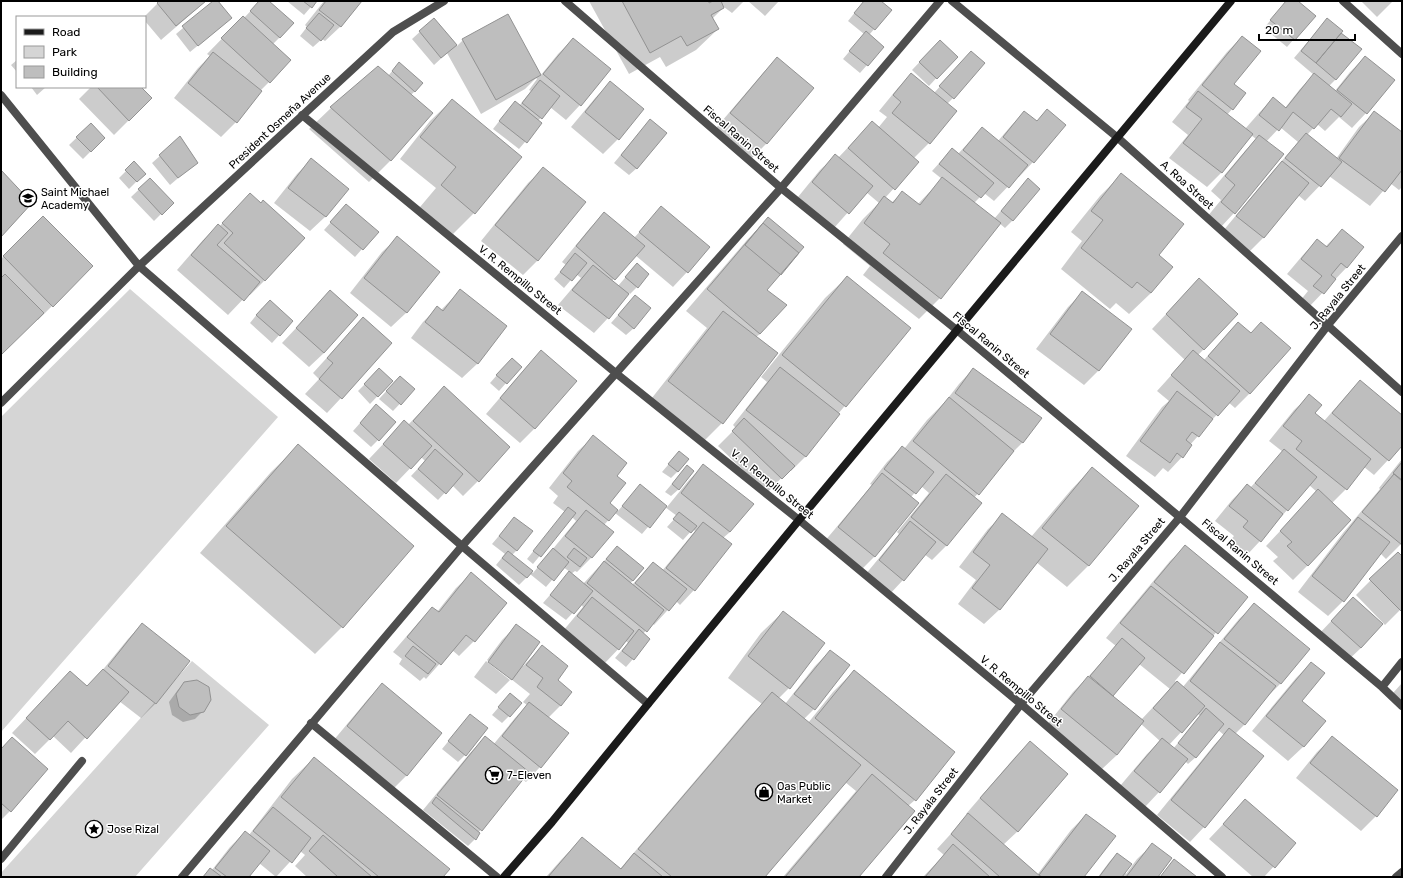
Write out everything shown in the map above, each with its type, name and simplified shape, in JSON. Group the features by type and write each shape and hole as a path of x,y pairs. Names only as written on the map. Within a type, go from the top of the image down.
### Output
{"main road":[{"path":"504,877 552,822 799,520 958,331 1231,1"}],"street":[{"name":"President Osmeña Avenue","path":"1,403 139,266 302,115 394,32 444,1"},
{"name":"Fiscal Ranin Street","path":"565,1 781,188 958,331 1382,687 1402,706"},
{"path":"182,877 462,546 617,374 781,188 940,1"},
{"name":"A. Roa Street","path":"952,1 1118,138 1402,392"},
{"path":"1342,1 1402,54"},
{"path":"1,95 139,266 462,546 648,704"},
{"name":"V. R. Rempillo Street","path":"302,115 617,374 799,520 1021,704 1222,877"},
{"name":"J. Rayala Street","path":"886,877 1021,704 1180,517 1328,325 1402,236"},
{"path":"1382,687 1402,662"},
{"path":"311,723 497,877"},
{"path":"1,859 82,761"},
{"path":"1396,877 1402,872"}],"green space":[{"path":"130,289 278,417 1,732 1,417"},
{"path":"192,661 269,725 135,877 1,877 1,873"}],"building":[{"path":"159,1 206,1 176,26 157,3"},
{"path":"213,1 218,1 232,18 198,46 182,26"},
{"path":"259,1 269,1 294,23 280,38 250,11"},
{"path":"303,1 317,1 312,8"},
{"path":"326,1 362,1 341,27 319,10"},
{"path":"622,1 709,1 709,3 713,1 721,1 724,8 711,15 719,29 687,46 681,36 650,53"},
{"path":"864,1 881,1 892,10 875,30 854,13"},
{"path":"1286,1 1298,1 1316,16 1295,40 1270,20"},
{"path":"319,13 334,25 321,41 306,28"},
{"path":"508,14 541,75 496,100 462,39"},
{"path":"243,16 291,60 270,83 221,38"},
{"path":"434,18 457,45 441,58 419,31"},
{"path":"1327,18 1343,31 1316,63 1301,51"},
{"path":"866,31 884,47 868,66 849,51"},
{"path":"1341,33 1362,49 1336,80 1316,63"},
{"path":"1242,36 1261,51 1234,84 1246,93 1233,110 1202,85"},
{"path":"573,38 611,69 581,106 543,74"},
{"path":"940,40 958,57 937,79 919,62"},
{"path":"971,51 985,63 954,99 939,86"},
{"path":"213,52 262,91 237,123 188,83"},
{"path":"1365,56 1395,80 1367,114 1337,90"},
{"path":"777,57 814,88 767,144 730,113"},
{"path":"399,62 423,83 415,92 392,71"},
{"path":"378,66 433,113 391,161 330,107"},
{"path":"911,73 957,111 930,144 892,113 901,102 893,95"},
{"path":"1314,73 1352,104 1341,117 1331,109 1314,129 1293,112 1279,131 1259,115 1273,97 1286,108"},
{"path":"540,80 560,96 542,119 522,103"},
{"path":"610,81 644,109 619,140 585,112"},
{"path":"98,88 142,88 152,98 129,121"},
{"path":"1198,91 1253,134 1222,173 1183,143 1202,119 1186,107"},
{"path":"452,99 522,157 475,214 441,185 456,167 420,137"},
{"path":"515,101 542,123 527,143 499,121"},
{"path":"1047,109 1066,125 1034,163 1003,137 1024,111 1037,121"},
{"path":"1374,111 1402,132 1402,170 1385,192 1339,158"},
{"path":"650,119 667,133 637,169 621,155"},
{"path":"872,121 919,162 895,190 848,148"},
{"path":"91,123 105,138 91,152 76,137"},
{"path":"982,127 1028,165 1009,188 963,150"},
{"path":"1306,133 1342,162 1321,187 1285,158"},
{"path":"1259,135 1284,154 1235,214 1221,202 1235,185 1225,176"},
{"path":"180,136 198,163 178,178 159,155"},
{"path":"952,148 994,183 981,198 939,164"},
{"path":"835,154 873,186 849,214 812,182"},
{"path":"311,158 349,189 326,217 288,188"},
{"path":"134,161 146,174 137,182 125,170"},
{"path":"1282,161 1309,183 1264,238 1236,216"},
{"path":"543,167 586,202 538,261 495,225"},
{"path":"1,170 32,203 1,237"},
{"path":"1121,173 1184,224 1159,255 1173,267 1151,293 1137,282 1132,288 1081,248 1103,220 1091,211"},
{"path":"942,177 1001,223 941,299 883,253 890,244 864,223 884,196 893,203 902,191 920,205"},
{"path":"150,178 174,203 162,215 138,189"},
{"path":"1028,178 1040,189 1013,221 1001,211"},
{"path":"250,193 261,203 263,200 305,238 265,281 224,243 233,233 222,223"},
{"path":"346,204 379,232 363,250 330,222"},
{"path":"661,206 710,247 688,273 639,232"},
{"path":"604,212 645,246 615,280 576,246"},
{"path":"43,216 93,266 53,307 3,256"},
{"path":"768,217 804,247 767,290 787,305 760,334 707,289"},
{"path":"763,223 799,253 781,275 745,245"},
{"path":"218,224 228,233 217,245 260,282 244,301 191,255"},
{"path":"1342,229 1364,247 1347,268 1341,263 1331,275 1336,279 1324,294 1313,286 1322,276 1301,259 1317,239 1327,247"},
{"path":"397,236 440,272 407,313 364,278"},
{"path":"575,253 587,263 572,281 560,272"},
{"path":"637,263 649,274 638,288 625,277"},
{"path":"593,265 629,294 609,319 572,290"},
{"path":"5,274 44,313 1,355 1,278"},
{"path":"847,276 911,328 846,407 782,355"},
{"path":"1199,278 1238,314 1204,350 1166,314"},
{"path":"460,289 507,326 478,364 425,322 437,306 443,311"},
{"path":"330,290 358,315 324,353 296,328"},
{"path":"1082,291 1132,329 1099,371 1050,334"},
{"path":"635,295 651,308 634,329 618,315"},
{"path":"270,300 293,321 280,336 256,315"},
{"path":"723,311 778,353 723,424 668,381"},
{"path":"363,317 392,343 342,399 319,379 333,363 327,358"},
{"path":"1238,322 1251,333 1261,322 1291,348 1250,394 1208,356"},
{"path":"541,350 577,381 535,429 500,398"},
{"path":"1193,350 1240,391 1218,416 1171,375"},
{"path":"512,358 522,367 507,384 496,375"},
{"path":"780,367 840,414 806,457 746,410"},
{"path":"379,368 393,381 378,397 364,384"},
{"path":"973,368 1042,418 1023,443 955,393"},
{"path":"400,376 415,389 401,405 386,391"},
{"path":"1360,380 1402,415 1402,446 1389,461 1332,413"},
{"path":"444,386 510,447 479,482 413,421"},
{"path":"1177,391 1213,419 1199,437 1192,432 1186,440 1192,445 1183,458 1177,453 1170,463 1140,441"},
{"path":"1309,394 1322,405 1315,413 1371,459 1347,490 1296,449 1302,441 1283,426"},
{"path":"949,397 1014,451 979,495 913,441"},
{"path":"376,404 396,422 379,441 360,423"},
{"path":"744,418 795,466 782,479 732,431"},
{"path":"404,420 432,446 411,469 383,444"},
{"path":"593,435 627,463 617,476 626,483 610,503 618,510 609,521 567,487 572,481 563,473"},
{"path":"298,444 414,546 343,628 226,526"},
{"path":"902,446 934,472 916,494 884,469"},
{"path":"435,449 463,474 446,494 418,469"},
{"path":"1284,449 1317,477 1288,511 1255,483"},
{"path":"679,451 689,459 678,472 668,464"},
{"path":"1402,462 1402,480 1393,473"},
{"path":"703,464 754,504 730,532 681,493"},
{"path":"687,465 694,471 679,490 672,484"},
{"path":"1092,467 1139,506 1089,566 1042,528"},
{"path":"882,473 919,503 875,557 838,527"},
{"path":"946,474 982,503 947,546 911,517"},
{"path":"1394,474 1402,481 1402,545 1362,512"},
{"path":"640,484 667,506 650,528 622,506"},
{"path":"1247,484 1283,514 1261,542 1243,527 1248,521 1229,506"},
{"path":"1318,489 1351,520 1308,566 1287,546 1292,542 1280,531"},
{"path":"568,507 576,513 541,557 533,551"},
{"path":"586,510 614,532 592,558 565,536"},
{"path":"679,512 697,526 691,533 673,519"},
{"path":"1002,513 1048,549 1000,610 972,588 990,565 973,552"},
{"path":"514,517 533,531 517,551 499,536"},
{"path":"1358,517 1390,542 1344,602 1312,576"},
{"path":"910,521 936,542 904,581 879,560"},
{"path":"703,522 732,544 695,591 666,568"},
{"path":"1185,545 1248,597 1218,634 1154,582"},
{"path":"617,546 644,568 633,581 606,559"},
{"path":"553,548 569,562 554,581 537,567"},
{"path":"574,548 587,558 580,567 567,557"},
{"path":"508,551 533,571 527,578 502,558"},
{"path":"1398,552 1402,556 1401,611 1369,579"},
{"path":"604,561 664,610 647,632 587,583"},
{"path":"653,562 687,589 669,611 635,583"},
{"path":"569,571 593,591 574,614 550,595"},
{"path":"471,572 507,603 475,642 466,635 441,665 407,637 432,607 439,612"},
{"path":"1151,586 1214,636 1184,674 1120,623"},
{"path":"592,597 634,631 619,650 577,616"},
{"path":"1353,597 1383,624 1361,648 1331,621"},
{"path":"1254,603 1310,649 1281,684 1224,639"},
{"path":"783,611 825,643 790,689 748,656"},
{"path":"142,623 190,661 156,704 108,666"},
{"path":"516,624 540,642 512,680 488,662"},
{"path":"639,629 650,639 634,660 622,651"},
{"path":"1122,638 1145,658 1113,696 1090,676"},
{"path":"1220,642 1276,686 1245,725 1190,681"},
{"path":"542,645 568,666 558,680 572,692 561,706 537,687 543,678 526,665"},
{"path":"413,646 436,664 428,674 405,656"},
{"path":"830,650 850,665 815,710 794,694"},
{"path":"1311,662 1325,673 1302,701 1326,721 1304,747 1266,716"},
{"path":"103,669 129,692 87,739 68,721 50,740 26,718 70,671 87,686"},
{"path":"854,670 955,752 916,801 815,718"},
{"path":"1088,676 1144,721 1117,755 1061,709"},
{"path":"197,680 209,687 211,700 204,712 190,715 179,707 176,694 184,682"},
{"path":"1177,681 1205,706 1182,733 1153,708"},
{"path":"382,683 442,733 407,776 347,726"},
{"path":"772,692 861,765 765,877 672,877 638,849"},
{"path":"510,693 522,703 510,717 498,707"},
{"path":"529,702 569,733 541,768 502,736"},
{"path":"1206,708 1224,724 1196,758 1178,743"},
{"path":"470,714 488,728 466,756 448,741"},
{"path":"1229,728 1264,756 1205,828 1171,800"},
{"path":"485,736 529,772 482,831 437,795"},
{"path":"1332,736 1398,790 1377,817 1310,763"},
{"path":"12,737 48,769 11,812 1,803 1,749"},
{"path":"1162,738 1188,759 1160,793 1134,771"},
{"path":"1030,741 1068,774 1018,832 980,798"},
{"path":"314,757 450,869 443,877 379,877 281,797"},
{"path":"872,774 915,811 859,877 785,877"},
{"path":"436,797 480,833 476,840 432,803"},
{"path":"1245,799 1296,843 1275,868 1223,824"},
{"path":"273,807 311,838 292,863 253,831"},
{"path":"968,813 1041,877 1000,877 951,834"},
{"path":"1086,814 1116,836 1084,877 1042,877 1039,875"},
{"path":"245,831 270,851 249,877 227,877 215,868"},
{"path":"323,835 372,877 338,877 309,851"},
{"path":"582,837 621,869 634,853 663,877 548,877"},
{"path":"1152,843 1172,858 1158,877 1126,877"},
{"path":"953,844 990,877 925,877"},
{"path":"1117,853 1132,864 1122,877 1099,877"},
{"path":"1174,859 1197,877 1160,877"},
{"path":"210,868 222,877 203,877"}],"place":[{"name":"Saint Michael Academy","path":"28,198"},
{"name":"7-Eleven","path":"494,775"},
{"name":"Oas Public Market","path":"764,792"},
{"name":"Jose Rizal","path":"94,829"}]}
